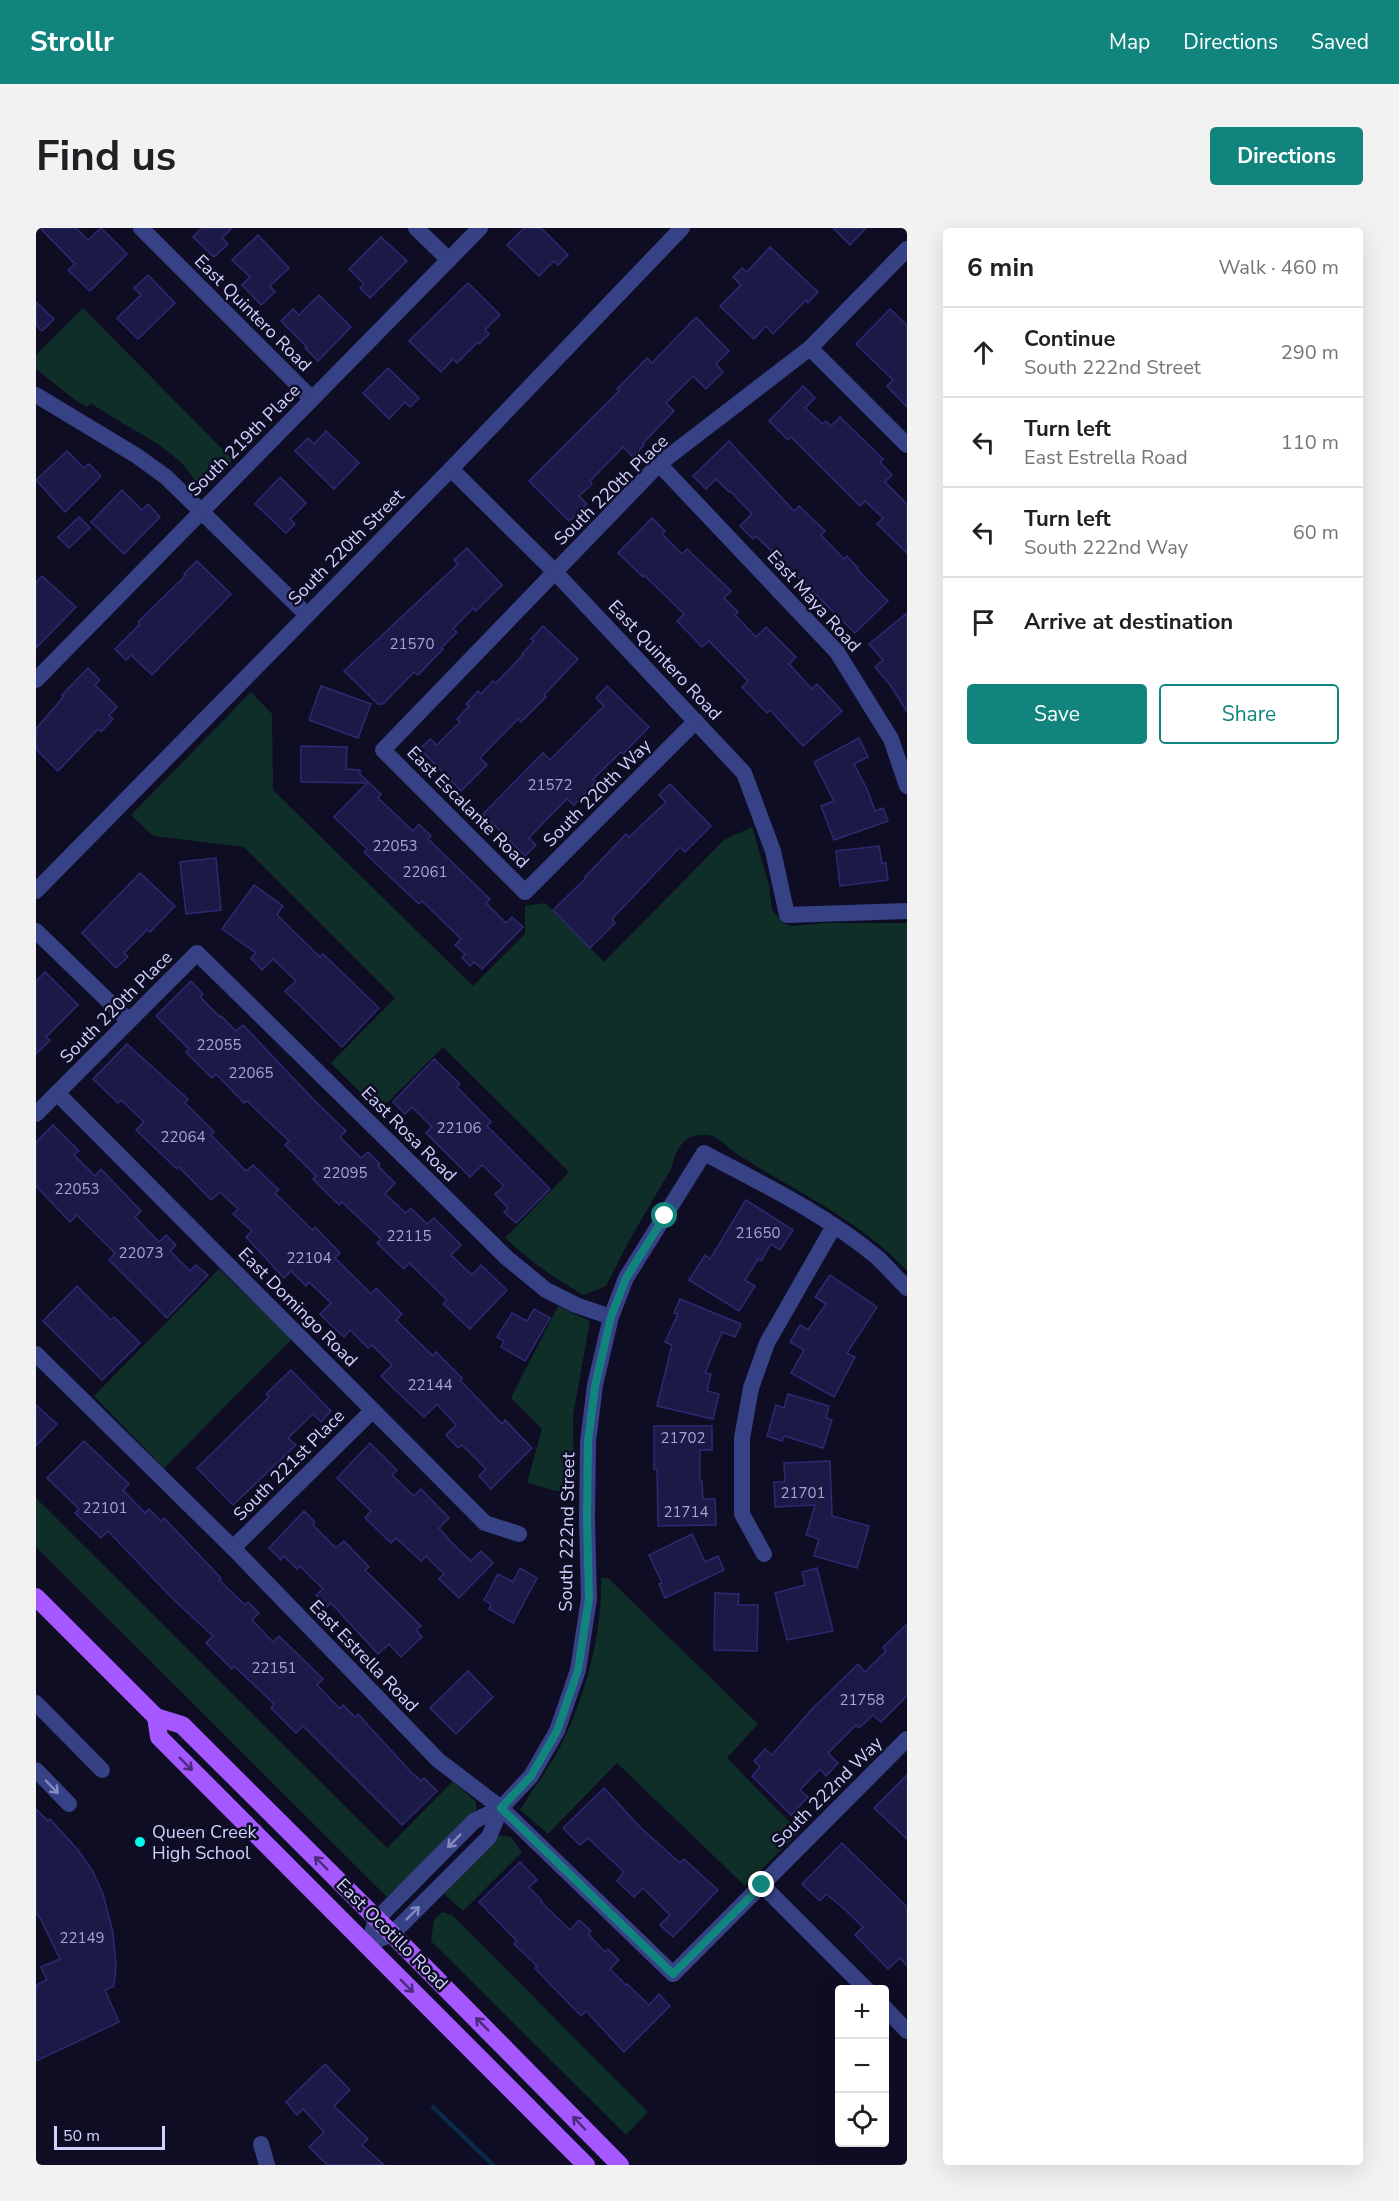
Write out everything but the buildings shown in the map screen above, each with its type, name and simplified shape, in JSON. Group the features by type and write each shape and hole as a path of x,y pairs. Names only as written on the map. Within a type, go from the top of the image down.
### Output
{"main road":[{"name":"East Ocotillo Road","path":"36,1597 156,1717 182,1725 620,2165"},
{"name":"East Ocotillo Road","path":"156,1717 159,1737 586,2165"}],"street":[{"name":"East Quintero Road","path":"141,228 312,399"},
{"path":"416,228 448,261"},
{"name":"South 219th Place","path":"36,680 480,228"},
{"name":"South 220th Street","path":"36,891 451,469 682,228"},
{"name":"South 220th Place","path":"383,750 659,464 810,348 907,249"},
{"path":"810,348 907,445"},
{"path":"36,394 137,456 166,477 307,615"},
{"name":"East Maya Road","path":"659,464 837,652 891,739 907,786"},
{"name":"East Quintero Road","path":"451,469 555,572 744,773 773,851 787,915 907,911"},
{"name":"South 220th Way","path":"525,892 696,721"},
{"name":"East Escalante Road","path":"383,750 525,892"},
{"path":"36,931 129,1021"},
{"name":"South 220th Place","path":"36,1114 197,953"},
{"name":"East Rosa Road","path":"197,953 507,1258 546,1290 576,1305 611,1317"},
{"name":"East Domingo Road","path":"57,1093 485,1523 519,1534"},
{"name":"South 222nd Street","path":"366,1944 392,1934 489,1837 501,1808 531,1776 557,1731 578,1670 589,1599 588,1442 595,1386 611,1317 626,1278 704,1153 834,1226"},
{"path":"764,1554 742,1514 742,1438 750,1388 767,1343 834,1226 878,1259 907,1288"},
{"name":"East Estrella Road","path":"36,1354 233,1548 438,1760 501,1808 673,1974"},
{"name":"South 221st Place","path":"233,1548 373,1410"},
{"path":"36,1703 102,1770"},
{"name":"South 222nd Way","path":"673,1974 907,1739"},
{"path":"36,1770 69,1804"},
{"name":"South 222nd Street","path":"366,1944 377,1919 474,1821 501,1808"},
{"path":"762,1885 863,1985"},
{"path":"889,2011 907,2031"},
{"path":"261,2144 267,2165"}],"green space":[{"path":"83,308 233,460 211,483 196,483 177,459 149,438 91,403 87,407 80,403 36,369 36,355"},
{"path":"251,692 272,714 273,790 473,986 525,934 525,906 545,903 604,962 724,840 752,827 769,885 772,910 785,924 793,926 824,923 907,923 907,1271 888,1252 846,1220 734,1152 719,1139 708,1135 693,1136 679,1148 672,1167 606,1286 584,1295 553,1276 514,1246 505,1238 569,1172 443,1047 379,1111 331,1063 395,998 244,847 153,836 131,815"},
{"path":"219,1269 292,1339 164,1468 94,1396"},
{"path":"558,1306 590,1321 573,1415 574,1492 556,1491 527,1483 542,1429 511,1398"},
{"path":"36,1498 387,1848 453,1781 476,1802 476,1812 387,1897 36,1547"},
{"path":"601,1578 608,1578 758,1724 727,1758 799,1832 745,1886 617,1763 548,1834 520,1810 558,1751 584,1689 599,1622"},
{"path":"496,1835 511,1837 522,1852 463,1911 441,1891"},
{"path":"442,1912 452,1915 648,2112 626,2135 431,1941 434,1920"}],"waterway":[{"path":"433,2107 493,2165"}],"place":[{"name":"Queen Creek High School","path":"140,1842"}],"route":[{"path":"665,1216 626,1278 611,1317 595,1386 588,1442 589,1599 578,1670 557,1731 531,1776 501,1808 673,1974 762,1885"}]}
